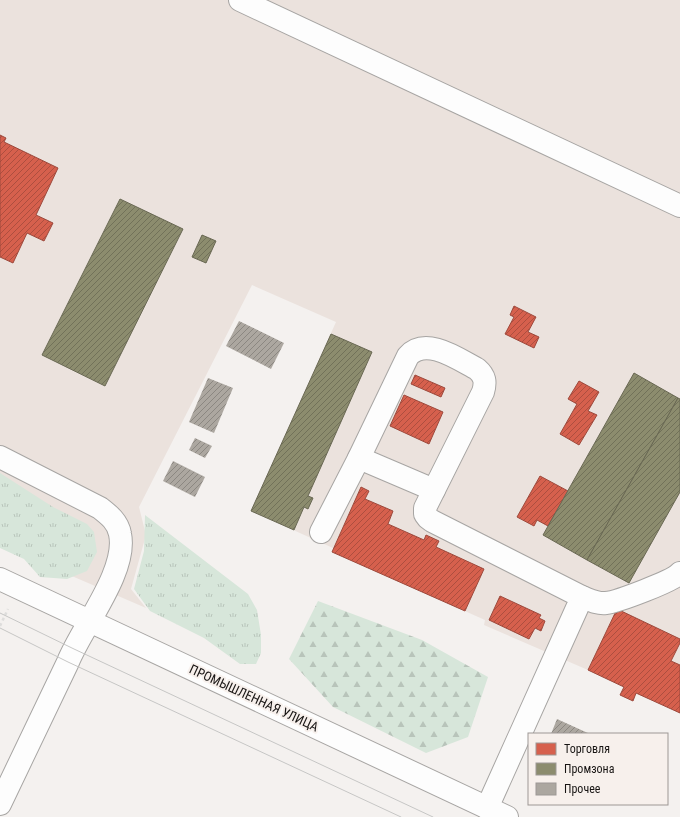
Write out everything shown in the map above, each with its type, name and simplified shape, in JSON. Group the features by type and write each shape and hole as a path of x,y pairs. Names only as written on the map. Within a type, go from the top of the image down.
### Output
{"street":[{"path":"240,0 680,206"},
{"path":"321,532 359,458 408,356 413,351 420,348 437,349 477,369 485,378 485,384 483,392 425,508 425,514 428,518 582,597 598,603 613,602 667,582 680,573"},
{"path":"0,457 100,508 110,515 120,532 122,544 114,574 74,649 0,804"},
{"path":"359,458 434,490"},
{"name":"ПРОМЫШЛЕННАЯ УЛИЦА","path":"0,579 507,817"},
{"path":"487,808 582,597"}],"path":[{"path":"0,626 10,605"}],"shaded area":[{"path":"0,0 680,0 680,713 637,693 633,701 620,695 623,687 588,670 484,625 485,620 332,552 333,548 251,511 336,322 252,285 139,507 146,535 131,589 146,608 0,545"}],"green space":[{"path":"0,473 53,507 87,524 94,532 97,552 87,571 67,579 40,577 24,559 0,548"},
{"path":"145,515 248,594 257,610 261,635 261,653 256,664 240,664 204,638 150,611 134,589 144,551"},
{"path":"318,601 422,640 488,677 468,737 426,753 333,707 289,659"}],"building: Торговля":[{"path":"0,135 6,138 4,142 58,168 36,215 53,223 44,241 27,233 13,263 0,257"},
{"path":"514,306 536,317 528,332 539,337 534,348 505,334 514,317 510,315"},
{"path":"415,375 445,388 441,397 411,384"},
{"path":"579,381 599,392 588,411 597,415 579,445 560,434 577,404 568,399"},
{"path":"404,395 443,412 429,444 390,426"},
{"path":"540,476 568,491 548,526 537,520 534,526 517,517"},
{"path":"361,487 369,491 365,499 393,511 388,524 424,540 426,535 439,541 436,547 484,569 465,611 332,552"},
{"path":"500,596 541,615 539,618 545,621 541,631 535,628 529,639 489,620"},
{"path":"617,609 680,639 680,643 671,661 680,665 680,713 636,693 633,701 620,695 624,687 588,670"}],"building: Промзона":[{"path":"120,199 183,229 105,386 42,355"},
{"path":"202,235 216,241 206,263 192,257"},
{"path":"331,334 372,352 308,496 313,498 308,509 304,507 294,530 251,511"},
{"path":"634,373 678,398 587,560 543,535"},
{"path":"678,398 680,399 680,492 629,583 587,560"}],"building: Прочее":[{"path":"239,321 284,343 271,369 226,346"},
{"path":"208,378 233,388 214,433 189,422"},
{"path":"195,438 212,446 205,458 189,450"},
{"path":"173,461 205,477 195,497 163,481"},
{"path":"557,719 588,733 551,733"}],"tram line":[{"path":"0,613 433,817"},
{"path":"0,628 68,662 401,817"}]}
